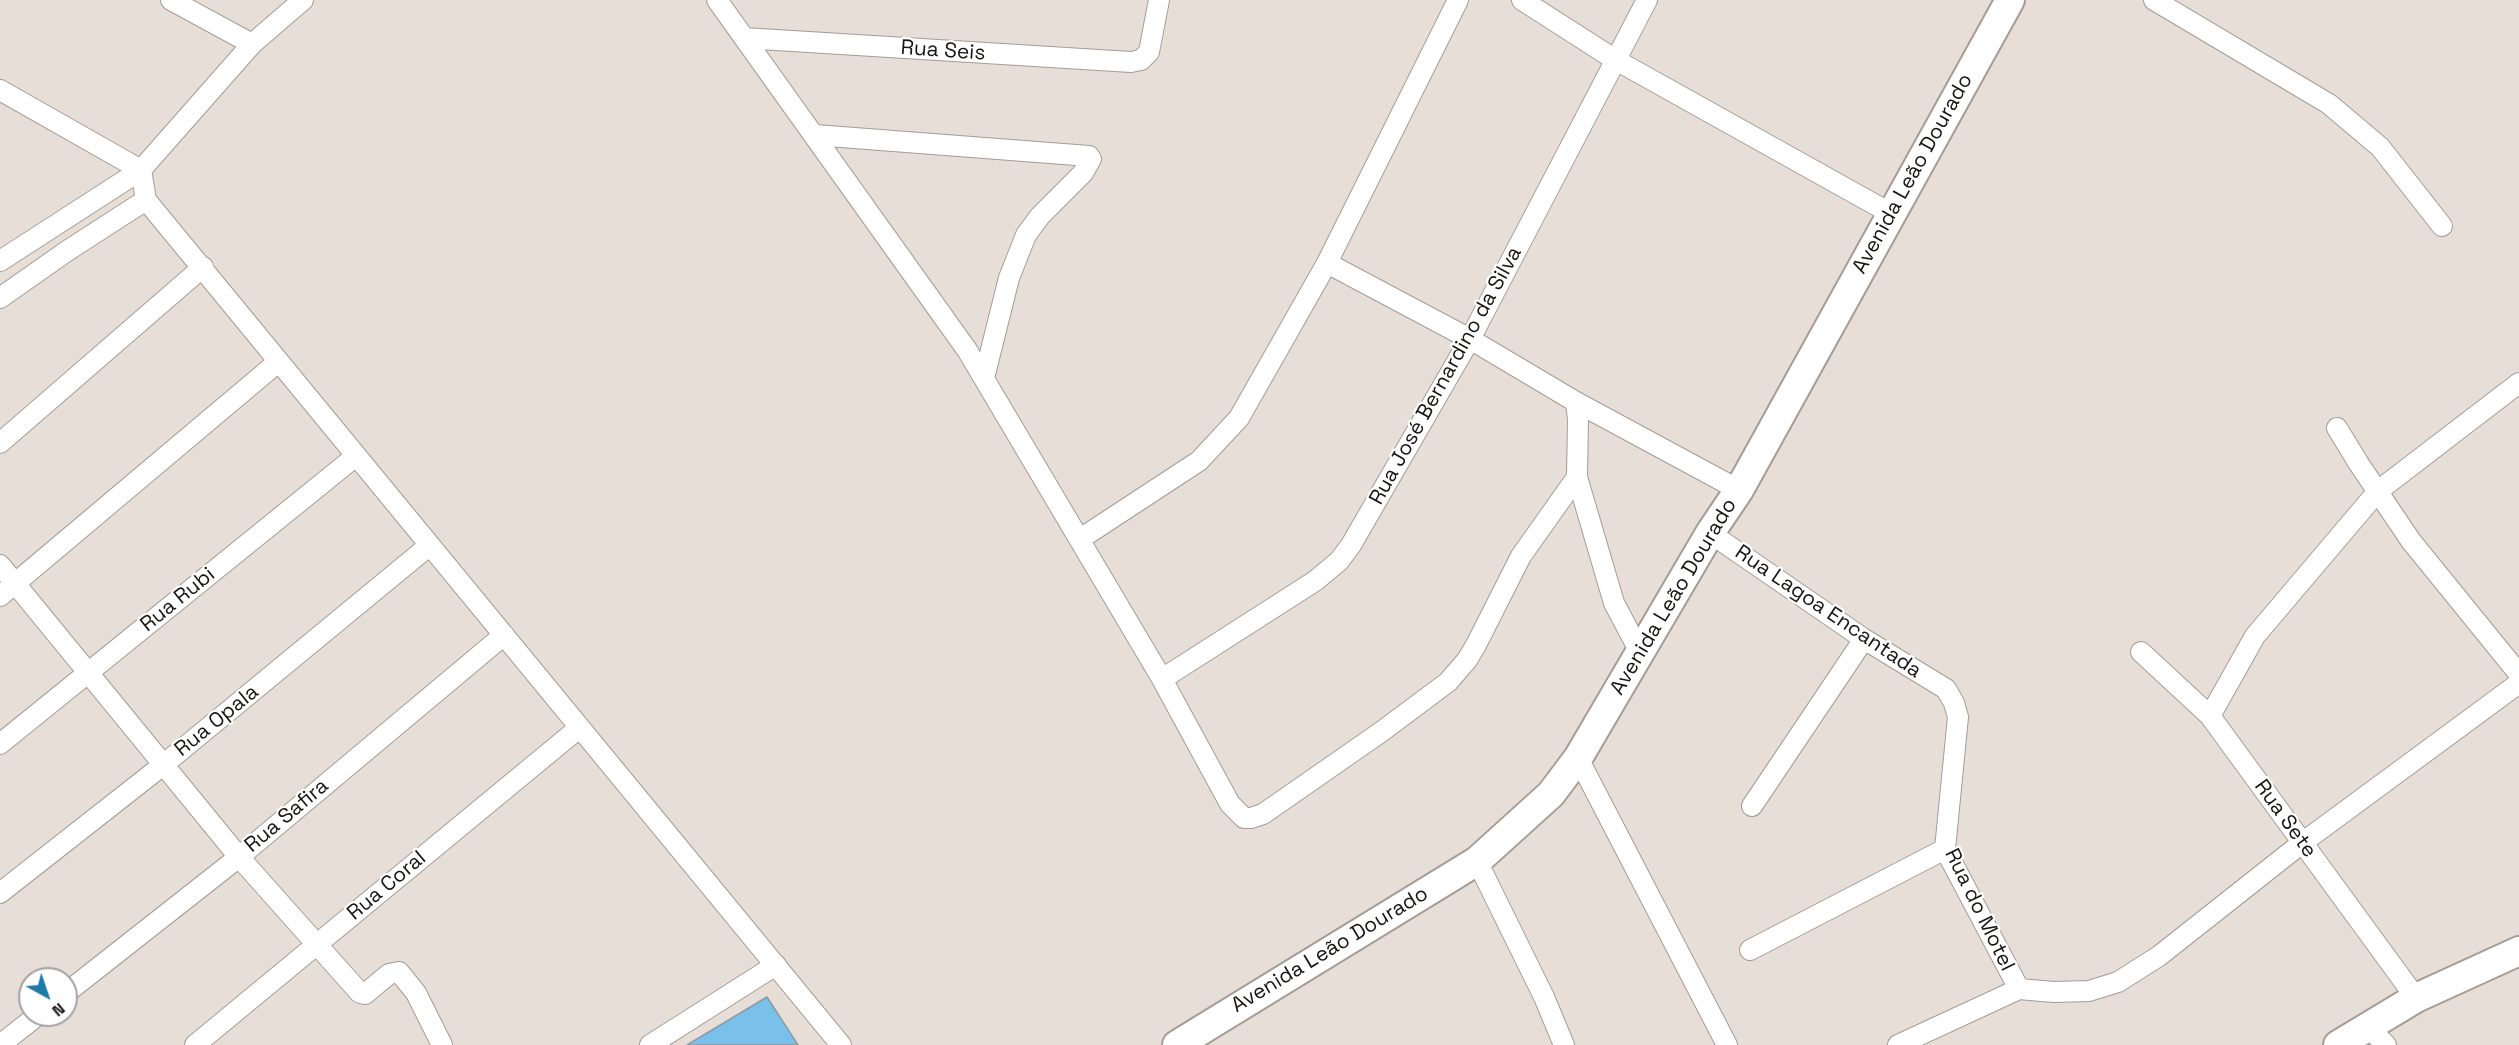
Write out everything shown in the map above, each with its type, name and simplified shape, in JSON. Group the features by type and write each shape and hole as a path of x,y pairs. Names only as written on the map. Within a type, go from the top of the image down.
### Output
{"main road":[{"name":"Avenida Leão Dourado","path":"1177,1045 1477,861 1551,794 1578,758 1710,533 1739,490 1890,213 2010,0"},
{"path":"2338,1045 2377,1036 2416,998 2519,951"}],"street":[{"path":"171,0 252,44"},
{"path":"0,261 141,170 252,44 303,0"},
{"path":"717,0 967,350 1162,679 1236,812 1244,818 1263,814 1448,682 1467,660 1476,645 1521,556 1577,477"},
{"name":"Rua Seis","path":"744,38 1131,62 1141,60 1151,46 1159,0"},
{"path":"1080,539 1199,461 1239,418 1328,263 1458,0"},
{"path":"1522,0 1614,59 1890,213"},
{"name":"Rua José Bernardino da Silva","path":"1162,679 1315,581 1338,561 1351,544 1470,339 1614,59 1647,0"},
{"path":"2154,0 2330,104 2380,147 2442,226"},
{"path":"2,96 141,170"},
{"path":"815,135 1089,156 1091,159 1083,173 1040,216 1026,235 1009,278 984,378"},
{"path":"141,170 146,200 841,1045"},
{"path":"0,298 146,200"},
{"path":"1328,263 1470,339 1576,402 1739,490"},
{"path":"0,443 203,267"},
{"path":"0,596 278,362"},
{"path":"2210,716 2255,636 2378,491 2519,383"},
{"path":"1576,402 1577,477 1614,603 1641,654"},
{"path":"2337,428 2411,541 2519,674"},
{"name":"Rua Rubi","path":"0,744 356,456"},
{"name":"Rua Lagoa Encantada","path":"1710,533 1864,639 1946,689"},
{"name":"Rua Opala","path":"0,893 163,765 430,545"},
{"path":"0,565 239,857 360,993 365,994 389,974 399,972 404,975 416,993 442,1045"},
{"name":"Rua Safira","path":"78,984 239,857 504,635"},
{"path":"1752,806 1864,639"},
{"name":"Rua Sete","path":"2141,652 2210,716 2416,998"},
{"path":"1898,1045 2019,989 2054,992 2089,991 2118,982 2159,956 2302,843 2519,683"},
{"name":"Rua do Motel","path":"1946,689 1958,717 1945,849 2019,989"},
{"name":"Rua Coral","path":"195,1045 579,728"},
{"path":"1578,758 1727,1045"},
{"path":"1750,950 1945,849"},
{"path":"1477,861 1544,997 1564,1045"},
{"path":"650,1045 776,965"},
{"path":"0,1045 23,1027"}],"building":[{"path":"767,997 798,1045 687,1045"}]}
